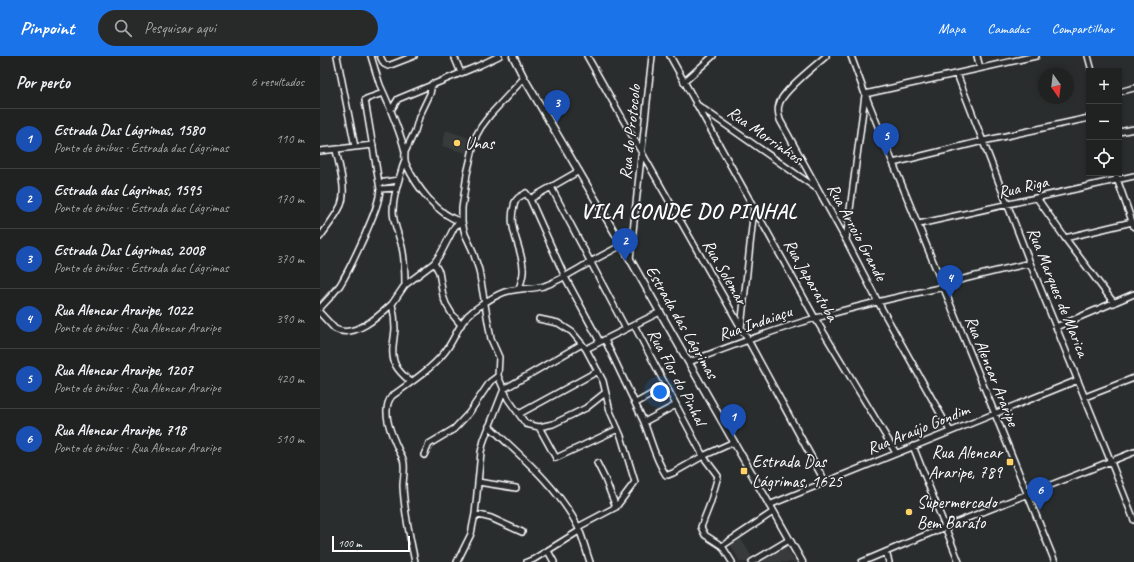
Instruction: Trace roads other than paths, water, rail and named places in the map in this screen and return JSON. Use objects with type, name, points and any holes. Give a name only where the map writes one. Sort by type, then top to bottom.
[{"type":"main road","name":"Estrada das Lágrimas","points":[[513,56],[524,78],[622,245],[802,562]]},
{"type":"street","points":[[337,56],[355,147]]},
{"type":"street","points":[[371,56],[405,152]]},
{"type":"street","points":[[380,56],[384,64],[388,66],[414,56]]},
{"type":"street","points":[[454,56],[461,73]]},
{"type":"street","points":[[391,110],[398,99],[499,56]]},
{"type":"street","name":"Rua Solemar","points":[[587,56],[748,340],[825,482]]},
{"type":"street","name":"Rua do Protocolo","points":[[630,259],[652,56]]},
{"type":"street","name":"Rua Japaratuba","points":[[670,56],[815,318],[896,453]]},
{"type":"street","points":[[684,82],[713,56]]},
{"type":"street","name":"Rua Arroio Grande","points":[[826,56],[781,98],[778,108],[780,120],[818,188],[878,302],[950,431]]},
{"type":"street","name":"Rua Alencar Araripe","points":[[852,56],[893,163],[1055,562]]},
{"type":"street","points":[[977,56],[980,68]]},
{"type":"street","points":[[846,240],[866,94],[1032,56]]},
{"type":"street","points":[[1088,56],[1091,68]]},
{"type":"street","name":"Rua Marques de Marica","points":[[957,74],[1030,263],[1134,520]]},
{"type":"street","points":[[524,78],[490,115],[476,136],[467,174],[462,208],[462,222],[478,270],[491,338],[499,357],[498,376],[508,398],[526,424],[539,426],[553,424],[586,408],[605,393]]},
{"type":"street","points":[[405,285],[404,259],[393,215],[396,188],[404,162],[405,152],[430,94],[432,84]]},
{"type":"street","points":[[1122,91],[1134,88]]},
{"type":"street","points":[[320,308],[339,286],[353,261],[380,197],[380,186],[365,100],[384,93]]},
{"type":"street","name":"Rua Morrinhos","points":[[696,104],[818,188]]},
{"type":"street","points":[[893,163],[983,141],[1086,119]]},
{"type":"street","points":[[1122,131],[1134,129]]},
{"type":"street","points":[[320,151],[373,145]]},
{"type":"street","points":[[320,237],[340,206],[342,199],[343,185],[336,150]]},
{"type":"street","points":[[404,162],[433,204],[442,212],[462,222]]},
{"type":"street","points":[[530,199],[579,171]]},
{"type":"street","points":[[1065,238],[1133,225],[1116,176]]},
{"type":"street","name":"Rua Riga","points":[[919,224],[1134,176]]},
{"type":"street","points":[[380,186],[398,180]]},
{"type":"street","points":[[380,186],[396,188]]},
{"type":"street","points":[[552,187],[626,329]]},
{"type":"street","points":[[519,289],[523,268],[521,255],[512,226],[512,211],[518,198],[526,193],[565,277],[636,403],[650,436],[654,451],[666,475],[673,473],[703,456],[734,442]]},
{"type":"street","points":[[1036,198],[1114,303]]},
{"type":"street","points":[[741,328],[754,208]]},
{"type":"street","points":[[320,313],[338,331],[349,331],[365,326],[392,304],[405,285],[434,263],[455,226],[462,222]]},
{"type":"street","points":[[415,562],[403,486],[404,460],[389,426],[387,406],[389,400],[444,354],[468,316],[485,303],[499,294],[508,291],[540,287],[565,277],[622,245]]},
{"type":"street","points":[[434,263],[439,272],[443,296],[446,304],[461,325]]},
{"type":"street","name":"Rua Indaiaçu","points":[[689,362],[748,340],[815,318],[1030,263]]},
{"type":"street","points":[[1056,326],[1134,294]]},
{"type":"street","points":[[392,304],[395,322],[393,354],[395,365],[398,370],[411,382]]},
{"type":"street","points":[[586,349],[660,312]]},
{"type":"street","points":[[527,562],[548,551],[578,529],[616,507],[635,482],[621,436],[610,411],[603,381],[586,349],[572,332],[558,324],[539,319]]},
{"type":"street","name":"Rua Flor do Pinhal","points":[[634,325],[703,456],[718,476],[710,504],[701,527],[705,535],[722,546],[732,562]]},
{"type":"street","points":[[457,562],[471,534],[475,514],[481,452],[489,426],[504,388],[582,344]]},
{"type":"street","points":[[519,414],[598,371]]},
{"type":"street","points":[[424,455],[429,444],[454,429],[470,413],[490,382],[498,376]]},
{"type":"street","points":[[1085,397],[1134,378]]},
{"type":"street","name":"Rua Araújo Gondim","points":[[769,505],[1078,380]]},
{"type":"street","points":[[636,403],[666,386]]},
{"type":"street","points":[[644,422],[676,405]]},
{"type":"street","points":[[489,426],[551,487],[564,503],[578,529],[590,562]]},
{"type":"street","points":[[539,426],[556,458],[618,429]]},
{"type":"street","points":[[913,446],[959,562]]},
{"type":"street","points":[[862,562],[945,527],[1134,452]]},
{"type":"street","points":[[597,463],[616,507]]},
{"type":"street","points":[[478,482],[516,488]]},
{"type":"street","points":[[722,546],[773,512]]},
{"type":"street","points":[[475,514],[491,518],[522,532]]},
{"type":"street","points":[[752,562],[789,540]]},
{"type":"street","points":[[548,551],[554,562]]},
{"type":"street","points":[[886,552],[889,562]]},
{"type":"waterway","points":[[362,236],[364,231]]},
{"type":"waterway","points":[[350,261],[352,256]]},
{"type":"waterway","points":[[340,278],[348,264]]},
{"type":"waterway","points":[[320,302],[335,285]]},
{"type":"place","name":"Estrada Das Lágrimas, 2008","points":[[557,123]]},
{"type":"place","name":"Unas","points":[[457,143]]},
{"type":"place","name":"Rua Alencar Araripe, 1207","points":[[886,156]]},
{"type":"place","name":"Estrada das Lágrimas, 1595","points":[[625,261]]},
{"type":"place","name":"Rua Alencar Araripe, 1022","points":[[950,298]]},
{"type":"place","name":"Estrada Das Lágrimas, 1580","points":[[733,437]]},
{"type":"place","name":"Rua Alencar Araripe, 789","points":[[1010,462]]},
{"type":"place","name":"Estrada Das Lágrimas, 1625","points":[[744,471]]},
{"type":"place","name":"Rua Alencar Araripe, 718","points":[[1040,510]]},
{"type":"place","name":"Supermercado Bem Barato","points":[[909,512]]},
{"type":"district","name":"VILA CONDE DO PINHAL","points":[[689,211]]}]
